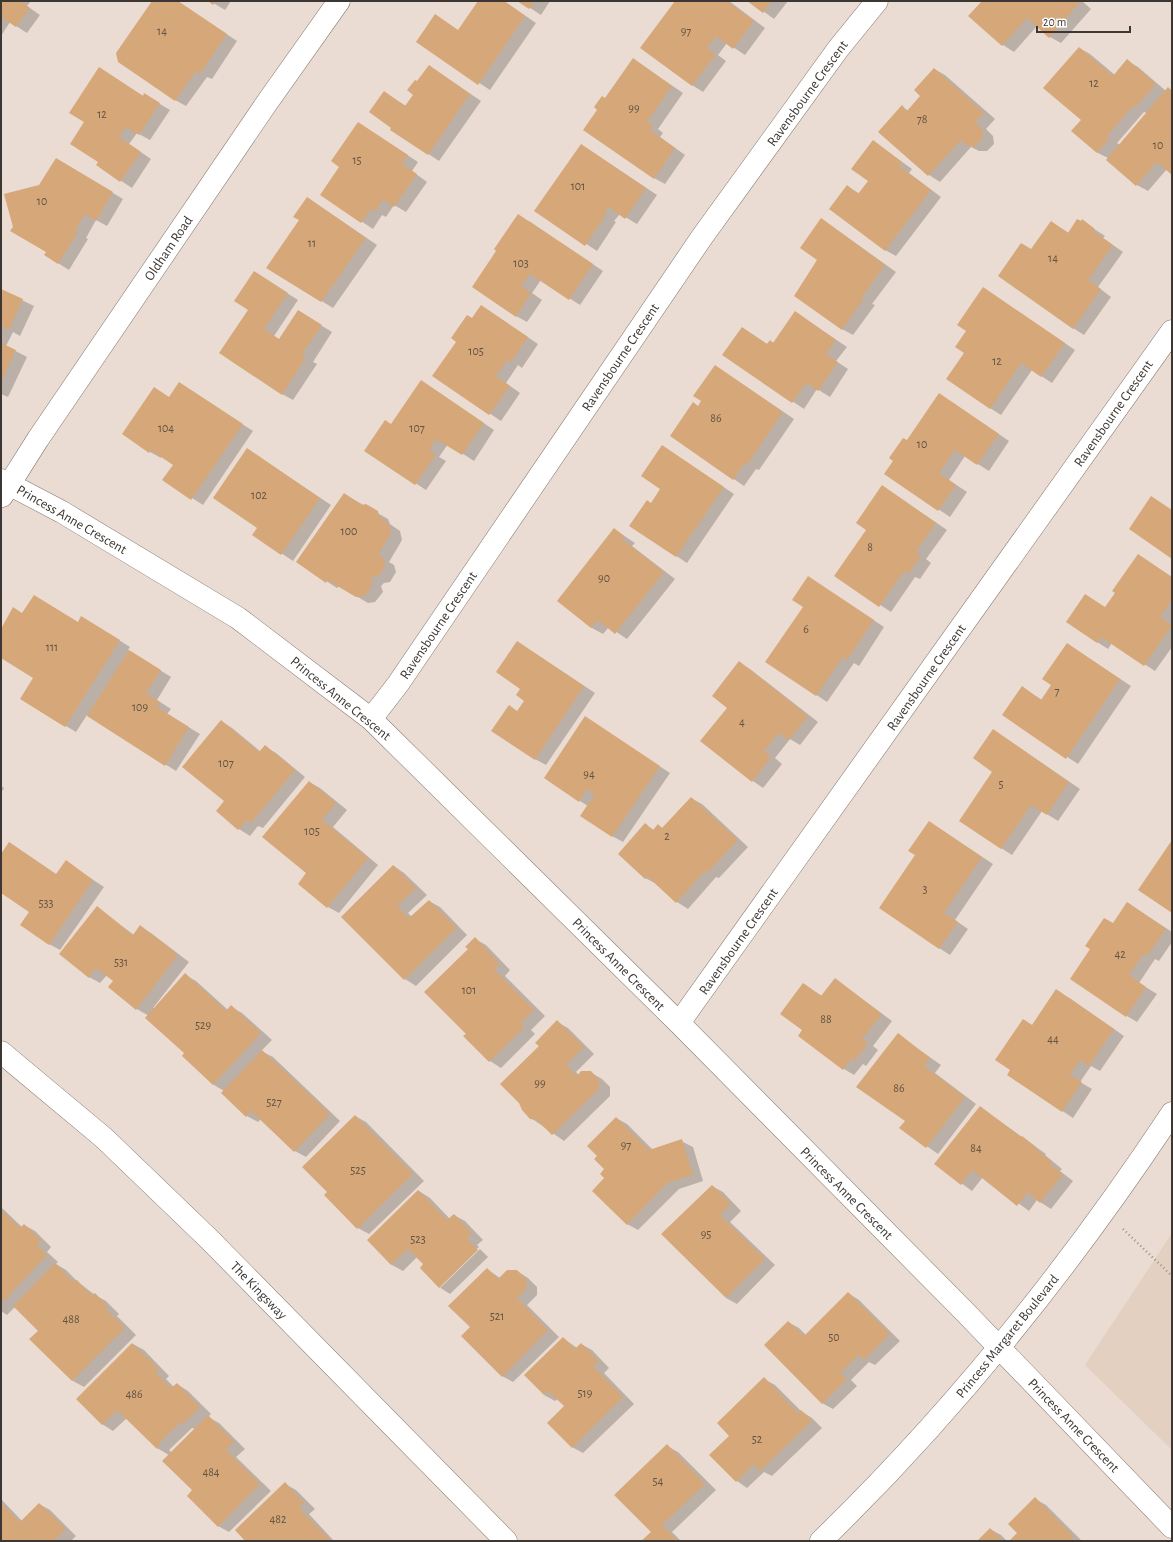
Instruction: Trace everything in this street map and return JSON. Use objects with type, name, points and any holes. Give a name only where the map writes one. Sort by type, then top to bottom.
[{"type":"street","name":"Oldham Road","points":[[4,487],[266,104],[339,1]]},
{"type":"street","name":"Ravensbourne Crescent","points":[[371,719],[398,684],[702,237],[838,49],[877,1]]},
{"type":"street","name":"Ravensbourne Crescent","points":[[679,1023],[1172,330]]},
{"type":"street","name":"Princess Anne Crescent","points":[[4,487],[62,512],[238,618],[371,719],[679,1023],[999,1348],[1172,1527]]},
{"type":"street","name":"The Kingsway","points":[[1,1052],[104,1138],[210,1240],[506,1541]]},
{"type":"street","name":"Princess Margaret Boulevard","points":[[821,1541],[915,1446],[1024,1319],[1105,1212],[1172,1113]]},
{"type":"path","points":[[1105,1212],[1172,1276]]},
{"type":"shaded area","points":[[1172,1233],[1172,1450],[1085,1365]]},
{"type":"building","points":[[1,1],[20,1],[30,8],[16,27],[1,17]]},
{"type":"building","points":[[152,1],[178,1],[227,34],[200,74],[196,71],[175,101],[118,62],[116,53]]},
{"type":"building","points":[[208,1],[216,1],[213,5]]},
{"type":"building","points":[[478,1],[504,1],[525,16],[478,85],[416,42],[435,14],[458,30]]},
{"type":"building","points":[[517,1],[535,1],[529,9]]},
{"type":"building","points":[[675,1],[727,1],[754,21],[733,49],[716,36],[707,48],[716,54],[692,86],[640,48]]},
{"type":"building","points":[[747,1],[772,1],[763,13]]},
{"type":"building","points":[[982,1],[1080,2],[1049,38],[1027,18],[1002,46],[968,16]]},
{"type":"building","points":[[1079,47],[1113,76],[1127,59],[1156,84],[1135,108],[1133,106],[1107,136],[1110,138],[1097,153],[1071,131],[1081,120],[1043,88]]},
{"type":"building","points":[[633,58],[672,86],[647,122],[653,126],[650,130],[675,148],[654,179],[583,130],[597,110],[594,107],[602,96],[605,98]]},
{"type":"building","points":[[429,65],[470,94],[428,155],[390,130],[391,128],[369,112],[384,91],[405,106],[413,95],[407,90],[415,80],[417,81]]},
{"type":"building","points":[[99,67],[143,96],[144,93],[160,103],[139,135],[126,127],[119,137],[141,152],[120,182],[96,165],[98,162],[70,144],[84,122],[69,113]]},
{"type":"building","points":[[934,68],[984,113],[975,122],[982,129],[983,137],[976,146],[967,146],[961,140],[928,176],[878,132],[902,105],[907,111],[920,96],[914,90]]},
{"type":"building","points":[[1168,87],[1172,91],[1172,175],[1157,162],[1136,186],[1106,160]]},
{"type":"building","points":[[358,122],[408,155],[402,164],[417,174],[394,207],[383,199],[375,212],[371,209],[361,223],[320,195],[339,167],[331,161]]},
{"type":"building","points":[[873,140],[902,162],[899,166],[931,190],[885,251],[829,209],[847,185],[858,194],[868,181],[851,169]]},
{"type":"building","points":[[581,144],[646,188],[625,219],[609,207],[604,214],[606,215],[585,246],[534,211]]},
{"type":"building","points":[[56,158],[113,192],[96,221],[85,214],[75,231],[78,232],[58,264],[44,255],[46,252],[10,231],[13,227],[4,194],[39,185]]},
{"type":"building","points":[[307,197],[366,238],[321,302],[266,268],[299,220],[293,217]]},
{"type":"building","points":[[518,214],[593,264],[569,300],[530,274],[521,286],[531,293],[516,317],[472,287],[496,251],[494,249]]},
{"type":"building","points":[[821,218],[885,265],[862,297],[864,298],[842,330],[794,296],[817,260],[800,248]]},
{"type":"building","points":[[1077,219],[1081,221],[1082,219],[1095,229],[1093,231],[1113,245],[1088,280],[1101,289],[1073,329],[998,276],[1021,243],[1031,249],[1051,221],[1068,233]]},
{"type":"building","points":[[254,271],[288,293],[264,329],[279,339],[298,310],[322,325],[302,354],[306,357],[282,395],[219,353],[248,310],[234,301]]},
{"type":"building","points":[[983,287],[1065,343],[1041,377],[1021,363],[990,409],[946,379],[964,353],[955,347],[966,331],[957,325]]},
{"type":"building","points":[[1,289],[23,299],[9,330],[1,326]]},
{"type":"building","points":[[481,305],[528,337],[511,362],[507,360],[496,376],[510,386],[489,415],[432,376],[456,342],[451,338],[467,315],[472,318]]},
{"type":"building","points":[[795,311],[836,340],[826,354],[838,362],[818,391],[806,383],[792,403],[722,355],[742,327],[767,344],[770,340],[773,343]]},
{"type":"building","points":[[1,343],[16,350],[1,382]]},
{"type":"building","points":[[715,365],[783,412],[747,465],[745,463],[733,480],[670,436],[693,402],[698,406],[701,401],[693,396]]},
{"type":"building","points":[[421,380],[484,423],[462,455],[436,439],[429,450],[436,454],[415,485],[364,451],[385,420],[391,424]]},
{"type":"building","points":[[179,382],[243,424],[191,500],[162,480],[173,465],[151,450],[149,453],[122,434],[154,387],[169,397]]},
{"type":"building","points":[[939,393],[999,434],[977,465],[955,450],[939,473],[956,485],[938,511],[884,474],[893,461],[889,458],[903,438],[907,440]]},
{"type":"building","points":[[662,445],[724,487],[676,557],[629,526],[647,500],[651,503],[660,489],[641,476]]},
{"type":"building","points":[[247,448],[320,498],[281,555],[252,535],[257,528],[213,498]]},
{"type":"building","points":[[882,485],[936,523],[916,552],[921,556],[908,574],[904,571],[879,607],[834,576],[866,530],[856,523]]},
{"type":"building","points":[[344,493],[362,505],[366,504],[378,511],[379,516],[389,524],[391,533],[378,555],[384,558],[385,565],[379,576],[372,577],[372,586],[364,596],[356,597],[327,580],[326,583],[296,562]]},
{"type":"building","points":[[1151,496],[1172,510],[1172,559],[1129,529]]},
{"type":"building","points":[[614,528],[624,536],[622,539],[664,572],[615,634],[598,620],[591,628],[557,601]]},
{"type":"building","points":[[1138,554],[1172,577],[1172,600],[1160,617],[1172,625],[1144,666],[1101,637],[1097,643],[1066,622],[1085,594],[1105,607],[1115,593],[1112,591]]},
{"type":"building","points":[[808,576],[874,620],[847,660],[843,657],[816,696],[765,662],[803,607],[792,600]]},
{"type":"building","points":[[34,595],[78,622],[81,616],[120,640],[65,727],[20,699],[33,678],[1,658],[1,629],[13,607],[22,613]]},
{"type":"building","points":[[517,641],[584,686],[535,760],[491,731],[509,705],[517,711],[524,701],[516,695],[520,689],[496,672]]},
{"type":"building","points":[[1067,643],[1120,679],[1066,759],[1002,715],[1022,686],[1041,700],[1051,685],[1042,679]]},
{"type":"building","points":[[129,650],[161,670],[146,693],[160,702],[157,707],[189,727],[165,766],[87,716]]},
{"type":"building","points":[[739,661],[808,716],[789,740],[779,733],[764,751],[771,757],[752,782],[700,741],[727,708],[712,696]]},
{"type":"building","points":[[585,716],[660,766],[612,837],[580,816],[595,794],[587,789],[579,802],[544,778]]},
{"type":"building","points":[[221,720],[259,752],[265,745],[295,770],[251,823],[247,820],[238,830],[216,811],[224,801],[182,767]]},
{"type":"building","points":[[993,729],[1069,782],[1047,815],[1031,805],[1001,849],[959,821],[992,772],[973,758]]},
{"type":"building","points":[[309,781],[336,803],[322,820],[368,858],[327,908],[298,884],[306,873],[262,837]]},
{"type":"building","points":[[691,797],[738,840],[707,873],[705,871],[676,903],[647,876],[645,879],[618,854],[645,823],[653,830],[658,824],[662,828]]},
{"type":"building","points":[[929,821],[982,857],[944,913],[958,922],[939,949],[879,908],[915,855],[908,851]]},
{"type":"building","points":[[1172,840],[1172,913],[1138,890]]},
{"type":"building","points":[[9,842],[56,874],[66,860],[93,880],[49,945],[20,925],[29,912],[1,893],[1,854]]},
{"type":"building","points":[[393,865],[416,888],[397,906],[409,918],[429,900],[457,928],[404,980],[341,917]]},
{"type":"building","points":[[1127,902],[1166,929],[1147,956],[1144,953],[1129,975],[1146,987],[1126,1017],[1070,979],[1090,949],[1085,946],[1104,918],[1113,923]]},
{"type":"building","points":[[97,906],[133,935],[140,925],[178,955],[136,1010],[108,987],[113,981],[96,968],[89,978],[59,954]]},
{"type":"building","points":[[475,937],[500,964],[494,969],[534,1010],[521,1023],[524,1028],[489,1062],[463,1036],[466,1034],[424,992],[468,949],[465,947]]},
{"type":"building","points":[[185,973],[226,1011],[231,1005],[261,1033],[213,1085],[182,1056],[184,1053],[145,1018]]},
{"type":"building","points":[[835,978],[882,1014],[862,1039],[868,1043],[855,1061],[852,1058],[843,1070],[798,1036],[802,1030],[780,1014],[803,983],[821,996]]},
{"type":"building","points":[[1056,989],[1114,1029],[1089,1066],[1080,1060],[1070,1075],[1082,1082],[1062,1112],[1007,1075],[1010,1070],[995,1060],[1023,1019],[1032,1025]]},
{"type":"building","points":[[557,1020],[584,1047],[566,1065],[577,1076],[581,1071],[591,1071],[599,1080],[599,1089],[552,1135],[537,1120],[530,1119],[522,1110],[519,1103],[500,1084],[539,1046],[535,1043]]},
{"type":"building","points":[[898,1033],[930,1058],[924,1066],[965,1097],[926,1148],[899,1128],[905,1121],[856,1087]]},
{"type":"building","points":[[262,1050],[330,1114],[294,1152],[251,1111],[246,1117],[221,1093]]},
{"type":"building","points":[[980,1106],[1036,1147],[1035,1148],[1052,1162],[1050,1164],[1063,1174],[1040,1203],[1028,1192],[1017,1206],[972,1170],[961,1185],[934,1164]]},
{"type":"building","points":[[355,1115],[413,1174],[357,1229],[324,1195],[327,1192],[302,1167]]},
{"type":"building","points":[[616,1117],[649,1150],[682,1139],[693,1175],[667,1183],[627,1225],[592,1191],[604,1178],[600,1174],[604,1169],[594,1159],[597,1156],[587,1146]]},
{"type":"building","points":[[712,1185],[731,1204],[720,1215],[765,1259],[726,1298],[661,1234]]},
{"type":"building","points":[[418,1190],[447,1220],[454,1214],[472,1233],[467,1239],[478,1250],[439,1288],[420,1268],[423,1264],[408,1249],[391,1265],[367,1240]]},
{"type":"building","points":[[1,1210],[20,1228],[24,1224],[41,1240],[37,1245],[47,1255],[1,1304]]},
{"type":"building","points":[[55,1263],[74,1282],[77,1280],[92,1296],[95,1293],[108,1307],[106,1309],[125,1328],[72,1381],[29,1339],[38,1331],[13,1306]]},
{"type":"building","points":[[487,1268],[498,1279],[507,1270],[517,1270],[527,1280],[526,1289],[517,1298],[548,1330],[502,1377],[461,1336],[470,1327],[448,1306]]},
{"type":"building","points":[[848,1292],[890,1334],[864,1360],[859,1355],[840,1373],[847,1379],[822,1404],[764,1345],[788,1321],[804,1336]]},
{"type":"building","points":[[563,1337],[575,1349],[581,1343],[599,1361],[593,1366],[623,1397],[572,1448],[547,1423],[564,1406],[548,1391],[544,1395],[524,1375]]},
{"type":"building","points":[[132,1343],[159,1369],[155,1372],[171,1388],[177,1383],[200,1407],[183,1424],[181,1422],[159,1443],[160,1445],[157,1449],[117,1410],[102,1425],[76,1399]]},
{"type":"building","points":[[764,1377],[798,1413],[801,1410],[812,1421],[760,1471],[754,1464],[736,1482],[709,1455],[729,1436],[717,1423]]},
{"type":"building","points":[[208,1415],[234,1442],[226,1450],[260,1484],[218,1527],[187,1496],[192,1490],[162,1461]]},
{"type":"building","points":[[667,1444],[705,1484],[662,1525],[678,1541],[641,1541],[651,1532],[614,1495]]},
{"type":"building","points":[[285,1482],[304,1503],[299,1508],[331,1541],[245,1541],[235,1530]]},
{"type":"building","points":[[1035,1497],[1074,1537],[1070,1541],[1009,1541],[1017,1533],[1008,1524]]},
{"type":"building","points":[[1,1503],[20,1522],[39,1503],[66,1529],[54,1541],[1,1541]]},
{"type":"building","points":[[990,1528],[1003,1541],[977,1541]]}]
